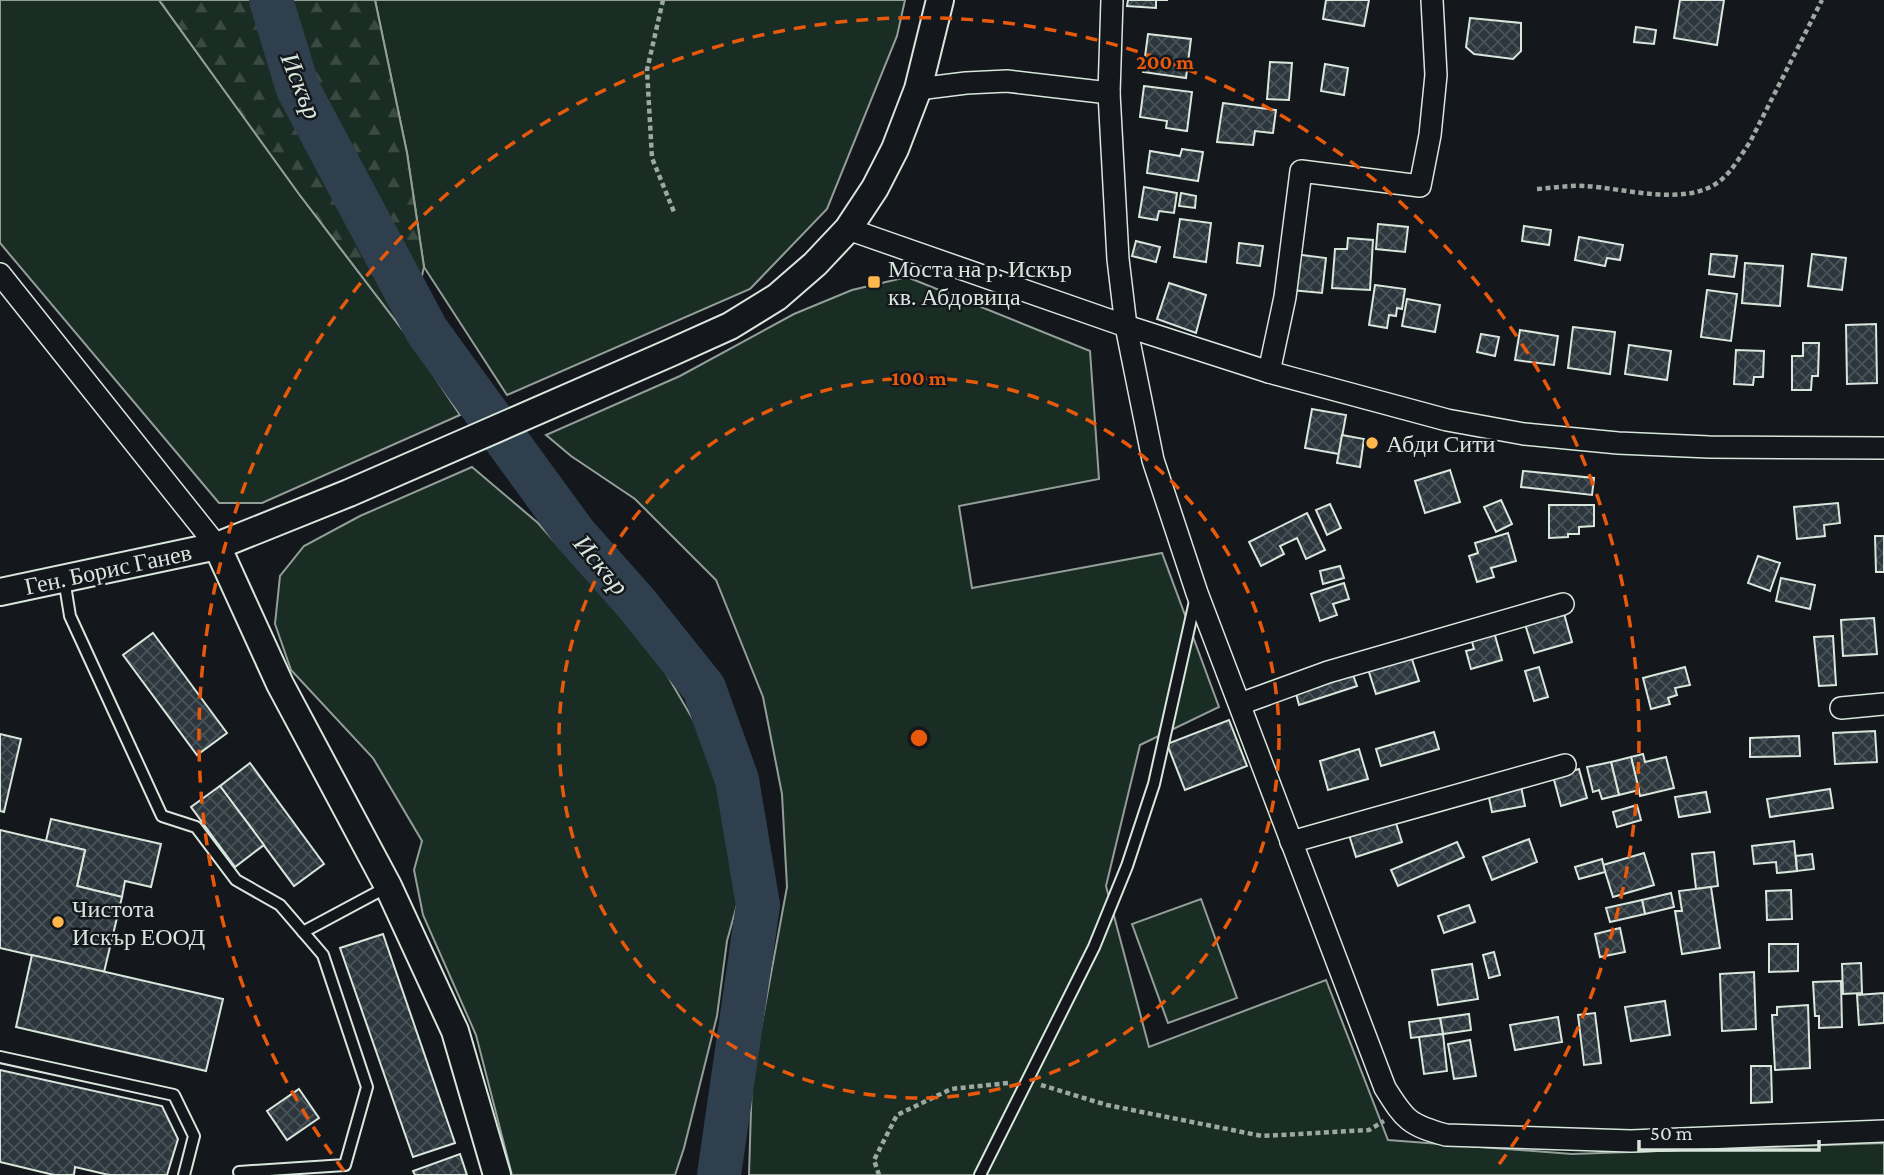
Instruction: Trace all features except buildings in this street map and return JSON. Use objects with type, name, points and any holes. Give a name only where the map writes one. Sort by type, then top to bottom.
[{"type":"street","name":"Ген. Борис Ганев","points":[[0,592],[217,546],[670,353],[730,326],[777,297],[815,264],[848,229],[875,188],[895,149],[918,89],[940,0]]},
{"type":"street","points":[[1112,0],[1109,93],[1118,259],[1126,326],[1153,460],[1197,593],[1291,842],[1385,1088],[1400,1111],[1419,1128],[1446,1135],[1642,1141],[1884,1131]]},
{"type":"street","points":[[1269,372],[1285,297],[1301,171],[1420,186],[1430,135],[1436,75],[1433,0]]},
{"type":"street","points":[[918,89],[967,83],[1007,82],[1109,93]]},
{"type":"street","points":[[848,229],[1126,326],[1269,372],[1447,420],[1524,434],[1618,443],[1709,447],[1884,448]]},
{"type":"street","points":[[0,274],[217,546],[280,684],[388,886],[455,1031],[497,1175]]},
{"type":"street","points":[[1240,704],[1328,673],[1563,604]]},
{"type":"street","points":[[1841,708],[1884,704]]},
{"type":"street","points":[[1291,842],[1564,765]]},
{"type":"lane","points":[[64,579],[70,616],[162,817],[196,827],[236,880],[281,905],[323,955],[368,1087],[345,1165],[239,1172]]},
{"type":"lane","points":[[980,1175],[1094,947],[1127,866],[1154,784],[1197,593]]},
{"type":"lane","points":[[303,932],[388,886]]},
{"type":"lane","points":[[0,1057],[174,1095],[194,1136],[184,1175]]},
{"type":"path","points":[[663,0],[647,70],[652,158],[674,212]]},
{"type":"path","points":[[1537,188],[1581,186],[1670,196],[1695,192],[1719,182],[1736,164],[1750,142],[1822,0]]},
{"type":"path","points":[[879,1175],[874,1160],[897,1115],[951,1089],[1026,1081],[1107,1105],[1262,1136],[1369,1130],[1400,1111]]},
{"type":"green space","points":[[0,0],[159,0],[299,194],[408,337],[460,415],[262,503],[219,503],[0,243]]},
{"type":"green space","points":[[159,0],[375,0],[407,153],[424,267],[408,337],[299,194]]},
{"type":"green space","points":[[375,0],[905,0],[897,36],[827,209],[750,289],[507,395],[424,267],[407,153]]},
{"type":"green space","points":[[907,277],[1090,351],[1099,479],[959,506],[972,588],[1162,553],[1219,707],[1140,745],[1106,886],[1149,1047],[1326,980],[1388,1140],[1572,1154],[1884,1143],[1884,1175],[749,1175],[752,1077],[787,887],[782,794],[763,697],[716,580],[635,499],[571,456],[546,435],[680,376],[794,314],[852,290]]},
{"type":"green space","points":[[472,467],[538,523],[656,656],[716,759],[738,901],[727,941],[717,1016],[675,1175],[512,1175],[476,1035],[423,915],[414,870],[422,841],[373,758],[291,670],[275,624],[280,576],[304,546],[360,516]]},
{"type":"green space","points":[[1201,899],[1237,998],[1168,1023],[1132,924]]},
{"type":"waterway","name":"Искър","points":[[271,0],[298,89],[427,331],[574,533],[636,603],[704,688],[737,780],[758,905],[719,1175]]},
{"type":"place","name":"Моста на р. Искър кв. Абдовица","points":[[874,282]]},
{"type":"place","name":"Абди Сити","points":[[1372,443]]},
{"type":"place","name":"Чистота Искър ЕООД","points":[[58,922]]}]
